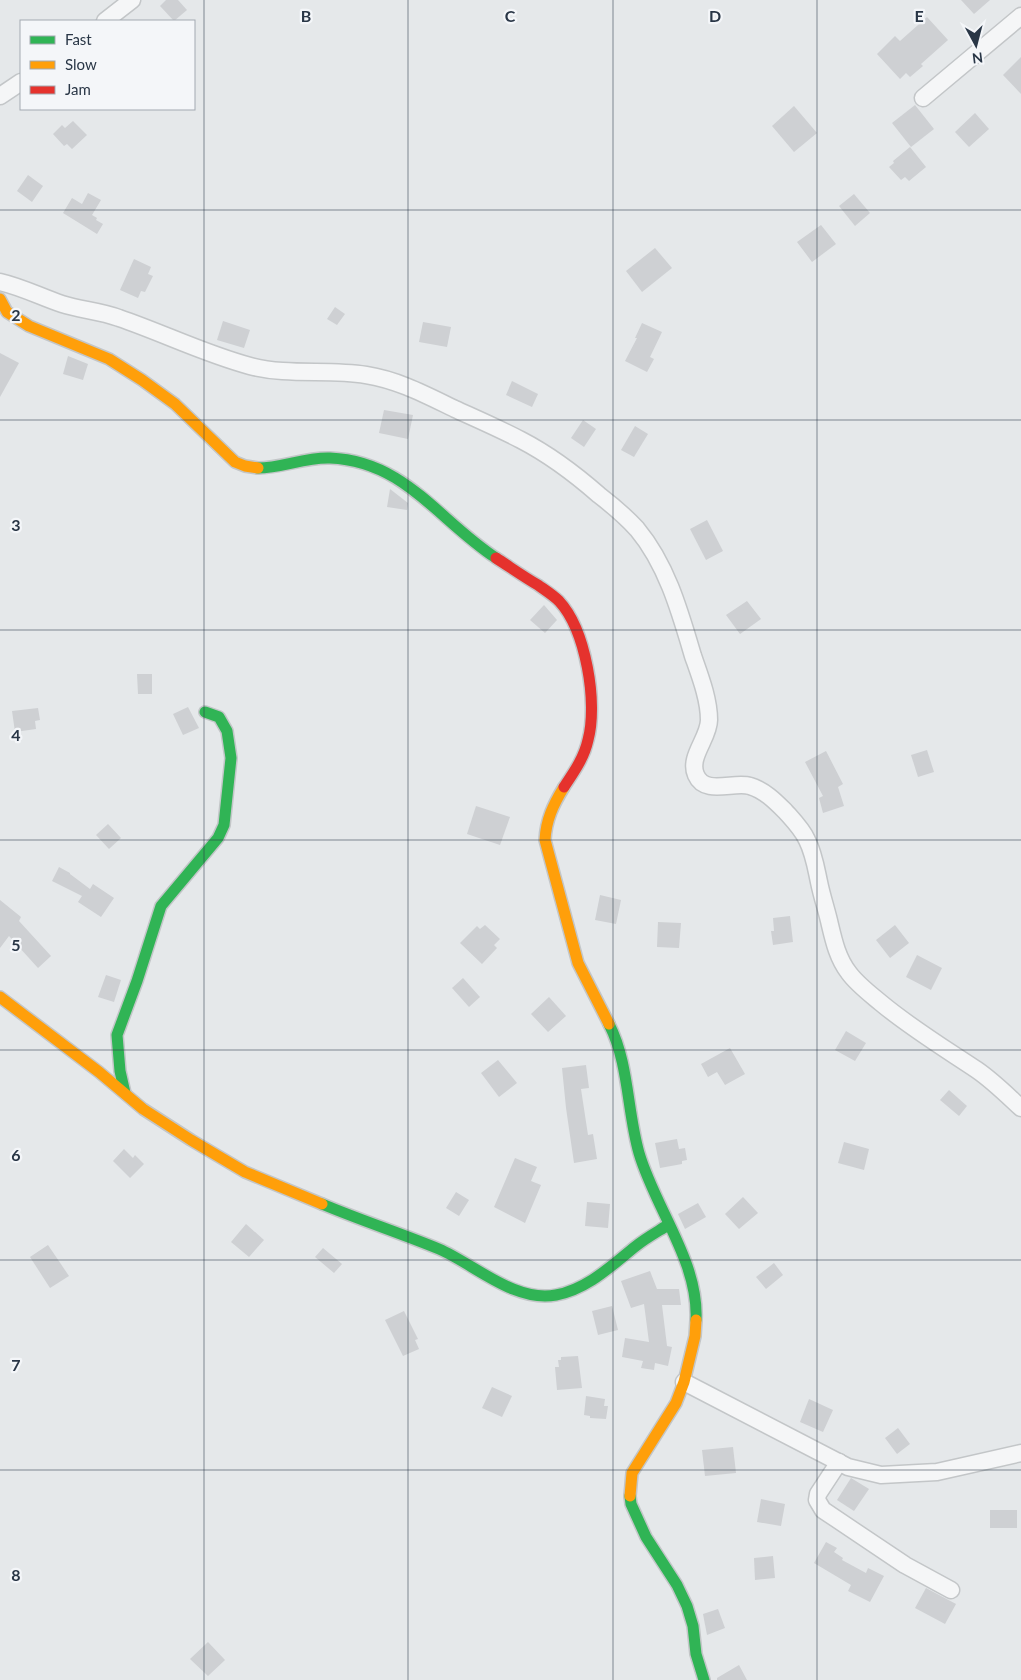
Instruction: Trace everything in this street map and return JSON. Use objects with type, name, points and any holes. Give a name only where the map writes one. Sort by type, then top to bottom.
[{"type":"street","points":[[106,20],[132,0]]},
{"type":"street","points":[[923,98],[1021,16]]},
{"type":"street","points":[[0,96],[20,83]]},
{"type":"street","points":[[0,282],[24,288],[66,305],[120,318],[222,358],[255,368],[292,373],[332,372],[369,376],[395,382],[424,393],[522,441],[576,475],[636,528],[651,548],[666,576],[695,660],[708,710],[709,724],[707,732],[696,755],[694,764],[694,772],[697,778],[706,785],[748,785],[771,797],[806,837],[814,858],[836,947],[849,974],[895,1014],[996,1084],[1021,1108]]},
{"type":"street","points":[[0,299],[8,312],[29,326],[109,360],[142,380],[175,404],[235,462],[243,467],[262,468],[317,458],[346,459],[376,467],[408,484],[452,525],[485,552],[556,598],[569,615],[581,639],[586,663],[589,688],[589,737],[580,763],[549,813],[544,830],[578,962],[615,1036],[639,1154],[668,1225],[686,1261],[692,1284],[695,1304],[695,1336],[684,1382],[676,1403],[632,1473],[630,1496],[634,1512],[646,1536],[677,1585],[687,1606],[693,1626],[696,1654],[704,1680]]},
{"type":"street","points":[[125,1093],[120,1071],[117,1035],[161,906],[218,838],[224,825],[231,758],[227,731],[219,717],[205,712]]},
{"type":"street","points":[[0,997],[143,1109],[245,1172],[439,1249],[458,1258],[486,1276],[520,1292],[532,1295],[557,1295],[578,1288],[598,1276],[639,1244],[668,1225]]},
{"type":"street","points":[[684,1382],[848,1467],[881,1475],[937,1472],[1021,1453]]},
{"type":"street","points":[[839,1462],[818,1494],[818,1504],[823,1510],[906,1565],[952,1590]]},
{"type":"building","points":[[166,0],[178,0],[187,10],[173,20],[160,6]]},
{"type":"building","points":[[961,0],[990,0],[974,14]]},
{"type":"building","points":[[927,17],[948,40],[921,64],[923,66],[910,77],[906,73],[900,79],[877,54],[895,36],[900,41]]},
{"type":"building","points":[[1021,57],[1021,94],[1003,75]]},
{"type":"building","points":[[915,105],[934,129],[911,147],[892,123]]},
{"type":"building","points":[[794,106],[817,133],[794,152],[772,126]]},
{"type":"building","points":[[975,113],[989,129],[969,147],[955,132]]},
{"type":"building","points":[[73,121],[87,135],[72,149],[67,144],[64,146],[53,134],[62,125],[65,128]]},
{"type":"building","points":[[910,147],[926,167],[909,181],[905,177],[901,180],[889,167],[894,163],[893,161]]},
{"type":"building","points":[[28,175],[43,186],[32,202],[17,191]]},
{"type":"building","points":[[88,193],[101,200],[92,215],[103,224],[97,234],[63,213],[72,198],[82,204]]},
{"type":"building","points":[[854,194],[870,213],[855,226],[839,206]]},
{"type":"building","points":[[821,225],[836,244],[812,262],[797,242]]},
{"type":"building","points":[[655,248],[672,268],[642,292],[626,271]]},
{"type":"building","points":[[134,259],[151,267],[148,274],[153,276],[145,292],[141,291],[138,298],[120,290]]},
{"type":"building","points":[[335,307],[345,314],[337,325],[327,319]]},
{"type":"building","points":[[223,321],[250,330],[244,348],[217,340]]},
{"type":"building","points":[[423,322],[451,327],[447,347],[419,342]]},
{"type":"building","points":[[642,323],[662,332],[650,357],[654,359],[647,372],[625,361],[637,338],[635,338]]},
{"type":"building","points":[[0,353],[19,363],[0,397]]},
{"type":"building","points":[[68,356],[88,364],[83,380],[63,374]]},
{"type":"building","points":[[512,381],[538,394],[532,407],[506,395]]},
{"type":"building","points":[[384,410],[413,415],[408,439],[379,433]]},
{"type":"building","points":[[583,420],[596,429],[584,447],[571,438]]},
{"type":"building","points":[[635,426],[648,434],[634,457],[621,450]]},
{"type":"building","points":[[390,489],[408,503],[407,510],[387,507]]},
{"type":"building","points":[[707,520],[723,551],[706,560],[690,529]]},
{"type":"building","points":[[747,601],[761,619],[740,634],[726,615]]},
{"type":"building","points":[[544,605],[557,620],[545,633],[530,620]]},
{"type":"building","points":[[137,674],[152,674],[152,694],[138,694]]},
{"type":"building","points":[[188,707],[199,728],[183,735],[173,714]]},
{"type":"building","points":[[38,708],[40,720],[35,721],[36,729],[15,732],[12,711]]},
{"type":"building","points":[[927,750],[934,772],[918,777],[911,755]]},
{"type":"building","points":[[826,751],[843,784],[838,787],[844,806],[823,813],[819,798],[823,796],[805,762]]},
{"type":"building","points":[[476,806],[510,817],[500,845],[467,834]]},
{"type":"building","points":[[108,824],[121,838],[109,849],[96,835]]},
{"type":"building","points":[[59,867],[90,889],[93,884],[114,898],[101,917],[78,902],[82,896],[52,881]]},
{"type":"building","points":[[600,895],[621,900],[616,924],[595,920]]},
{"type":"building","points":[[0,900],[21,917],[19,921],[51,956],[38,968],[9,936],[0,948]]},
{"type":"building","points":[[790,916],[793,942],[773,945],[771,931],[774,931],[773,918]]},
{"type":"building","points":[[658,922],[681,923],[679,948],[657,947]]},
{"type":"building","points":[[485,925],[500,939],[494,945],[497,948],[482,964],[460,943],[477,926],[480,929]]},
{"type":"building","points":[[895,925],[909,943],[890,958],[876,940]]},
{"type":"building","points":[[917,955],[942,968],[931,990],[906,977]]},
{"type":"building","points":[[106,975],[121,980],[114,1002],[98,997]]},
{"type":"building","points":[[463,978],[480,997],[469,1007],[452,988]]},
{"type":"building","points":[[549,997],[566,1016],[548,1032],[531,1014]]},
{"type":"building","points":[[846,1031],[866,1043],[855,1061],[835,1050]]},
{"type":"building","points":[[730,1048],[745,1074],[725,1085],[717,1072],[708,1077],[701,1064]]},
{"type":"building","points":[[498,1060],[517,1083],[499,1097],[481,1073]]},
{"type":"building","points":[[586,1065],[589,1088],[581,1089],[588,1135],[593,1134],[597,1159],[574,1163],[562,1068]]},
{"type":"building","points":[[949,1090],[967,1106],[959,1116],[940,1100]]},
{"type":"building","points":[[677,1139],[679,1149],[685,1148],[687,1160],[682,1161],[682,1164],[660,1168],[655,1143]]},
{"type":"building","points":[[844,1142],[869,1149],[864,1170],[838,1163]]},
{"type":"building","points":[[124,1149],[133,1158],[135,1155],[144,1164],[130,1178],[113,1161]]},
{"type":"building","points":[[515,1158],[537,1167],[531,1181],[541,1185],[525,1223],[494,1207]]},
{"type":"building","points":[[456,1192],[469,1200],[459,1216],[446,1208]]},
{"type":"building","points":[[743,1197],[758,1213],[739,1229],[725,1214]]},
{"type":"building","points":[[587,1202],[610,1204],[608,1228],[585,1226]]},
{"type":"building","points":[[698,1203],[706,1217],[685,1229],[678,1214]]},
{"type":"building","points":[[246,1224],[264,1240],[249,1257],[231,1242]]},
{"type":"building","points":[[48,1245],[69,1276],[50,1288],[30,1257]]},
{"type":"building","points":[[323,1248],[342,1264],[334,1273],[315,1257]]},
{"type":"building","points":[[774,1263],[783,1275],[766,1289],[756,1277]]},
{"type":"building","points":[[650,1271],[657,1289],[679,1289],[681,1305],[662,1305],[667,1346],[672,1347],[668,1366],[655,1363],[654,1370],[641,1368],[643,1361],[622,1357],[625,1338],[649,1342],[644,1304],[631,1308],[621,1281]]},
{"type":"building","points":[[612,1306],[618,1330],[598,1335],[592,1311]]},
{"type":"building","points":[[404,1311],[418,1339],[415,1340],[419,1349],[403,1356],[385,1320]]},
{"type":"building","points":[[578,1356],[582,1388],[557,1390],[555,1367],[559,1367],[558,1360],[561,1360],[561,1357]]},
{"type":"building","points":[[492,1387],[512,1396],[502,1417],[482,1408]]},
{"type":"building","points":[[586,1396],[605,1399],[604,1406],[608,1406],[606,1419],[590,1418],[590,1416],[584,1415]]},
{"type":"building","points":[[809,1399],[833,1410],[823,1432],[800,1422]]},
{"type":"building","points":[[898,1428],[910,1444],[897,1454],[885,1438]]},
{"type":"building","points":[[733,1447],[736,1473],[705,1476],[702,1450]]},
{"type":"building","points":[[851,1478],[869,1489],[854,1511],[837,1500]]},
{"type":"building","points":[[761,1499],[785,1504],[781,1526],[757,1522]]},
{"type":"building","points":[[990,1510],[1017,1510],[1017,1528],[990,1528]]},
{"type":"building","points":[[826,1542],[837,1548],[834,1552],[843,1558],[842,1560],[866,1573],[868,1568],[884,1576],[870,1602],[848,1591],[851,1585],[814,1563]]},
{"type":"building","points":[[773,1556],[775,1578],[755,1580],[754,1558]]},
{"type":"building","points":[[926,1588],[956,1604],[945,1624],[915,1608]]},
{"type":"building","points":[[718,1609],[725,1628],[707,1635],[703,1614]]},
{"type":"building","points":[[208,1642],[225,1660],[208,1676],[190,1659]]},
{"type":"building","points":[[739,1665],[747,1680],[717,1680],[717,1678]]},
{"type":"traffic: fast","points":[[258,468],[330,458],[356,462],[379,470],[400,481],[419,495],[475,543],[496,558]]},
{"type":"traffic: fast","points":[[125,1093],[120,1071],[117,1035],[161,906],[218,838],[224,825],[231,758],[227,731],[219,717],[205,712]]},
{"type":"traffic: fast","points":[[609,1024],[616,1039],[624,1071],[639,1153],[646,1174],[684,1256],[695,1298],[696,1320]]},
{"type":"traffic: fast","points":[[322,1204],[439,1249],[510,1288],[541,1296],[568,1292],[589,1282],[640,1243],[668,1225]]},
{"type":"traffic: fast","points":[[630,1496],[631,1504],[646,1537],[677,1585],[687,1606],[693,1626],[696,1654],[704,1680]]},
{"type":"traffic: slow","points":[[0,299],[7,312],[29,326],[109,359],[142,380],[175,404],[235,462],[258,468]]},
{"type":"traffic: slow","points":[[564,787],[551,813],[545,840],[578,963],[609,1024]]},
{"type":"traffic: slow","points":[[0,997],[99,1072],[143,1109],[191,1140],[245,1172],[322,1204]]},
{"type":"traffic: slow","points":[[630,1496],[632,1473],[676,1403],[684,1382],[695,1336],[696,1320]]},
{"type":"traffic: jam","points":[[496,558],[559,601],[568,614],[583,648],[590,687],[591,725],[584,753],[564,787]]}]
